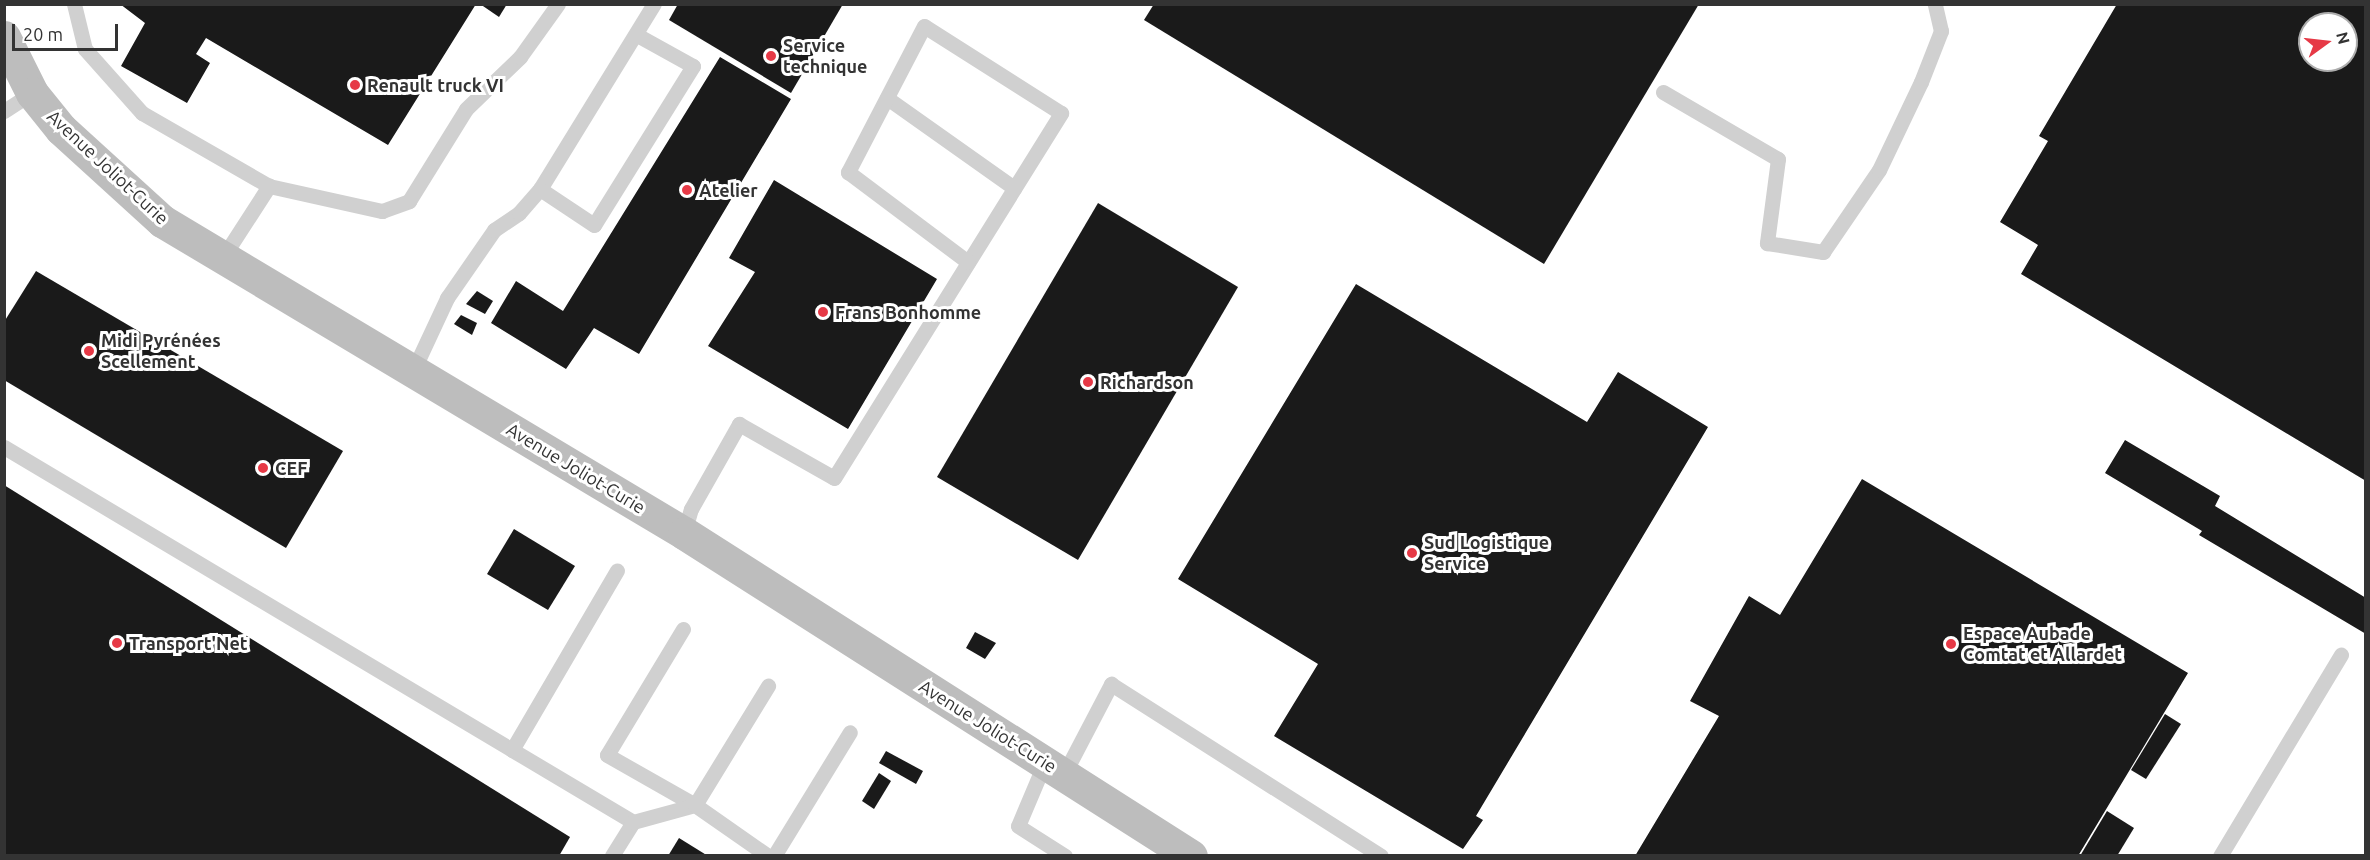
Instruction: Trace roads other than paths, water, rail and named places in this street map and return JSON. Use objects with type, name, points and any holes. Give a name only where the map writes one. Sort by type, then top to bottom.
[{"type":"street","name":"Avenue Joliot-Curie","points":[[4,37],[32,93],[61,129],[162,221],[684,532],[1191,855]]},
{"type":"lane","points":[[74,4],[86,49],[142,113],[269,186],[382,211],[409,201],[466,109],[520,57],[558,4]]},
{"type":"lane","points":[[413,371],[447,298],[494,230],[519,213],[540,189],[654,4]]},
{"type":"lane","points":[[1663,92],[1778,159],[1767,243],[1823,252],[1879,170],[1921,82],[1941,31],[1935,4]]},
{"type":"lane","points":[[684,532],[692,509],[739,424],[834,478],[1061,113],[924,26],[848,172],[968,262]]},
{"type":"lane","points":[[540,189],[594,225],[693,66],[637,35]]},
{"type":"lane","points":[[4,111],[32,93]]},
{"type":"lane","points":[[886,98],[1014,188]]},
{"type":"lane","points":[[223,257],[269,186]]},
{"type":"lane","points":[[4,447],[633,822]]},
{"type":"lane","points":[[512,750],[617,570]]},
{"type":"lane","points":[[683,629],[607,754],[696,805],[768,855]]},
{"type":"lane","points":[[2220,855],[2341,655]]},
{"type":"lane","points":[[1065,855],[1018,826],[1111,684],[1381,855]]},
{"type":"lane","points":[[612,855],[633,822],[696,805],[768,686]]},
{"type":"lane","points":[[774,855],[850,732]]},
{"type":"place","name":"Service technique","points":[[771,56]]},
{"type":"place","name":"Renault truck VI","points":[[355,85]]},
{"type":"place","name":"Atelier","points":[[687,190]]},
{"type":"place","name":"Frans Bonhomme","points":[[823,312]]},
{"type":"place","name":"Midi Pyrénées Scellement","points":[[89,351]]},
{"type":"place","name":"Richardson","points":[[1088,382]]},
{"type":"place","name":"CEF","points":[[263,468]]},
{"type":"place","name":"Sud Logistique Service","points":[[1412,553]]},
{"type":"place","name":"Transport'Net","points":[[117,643]]},
{"type":"place","name":"Espace Aubade Comtat et Allardet","points":[[1951,644]]}]
